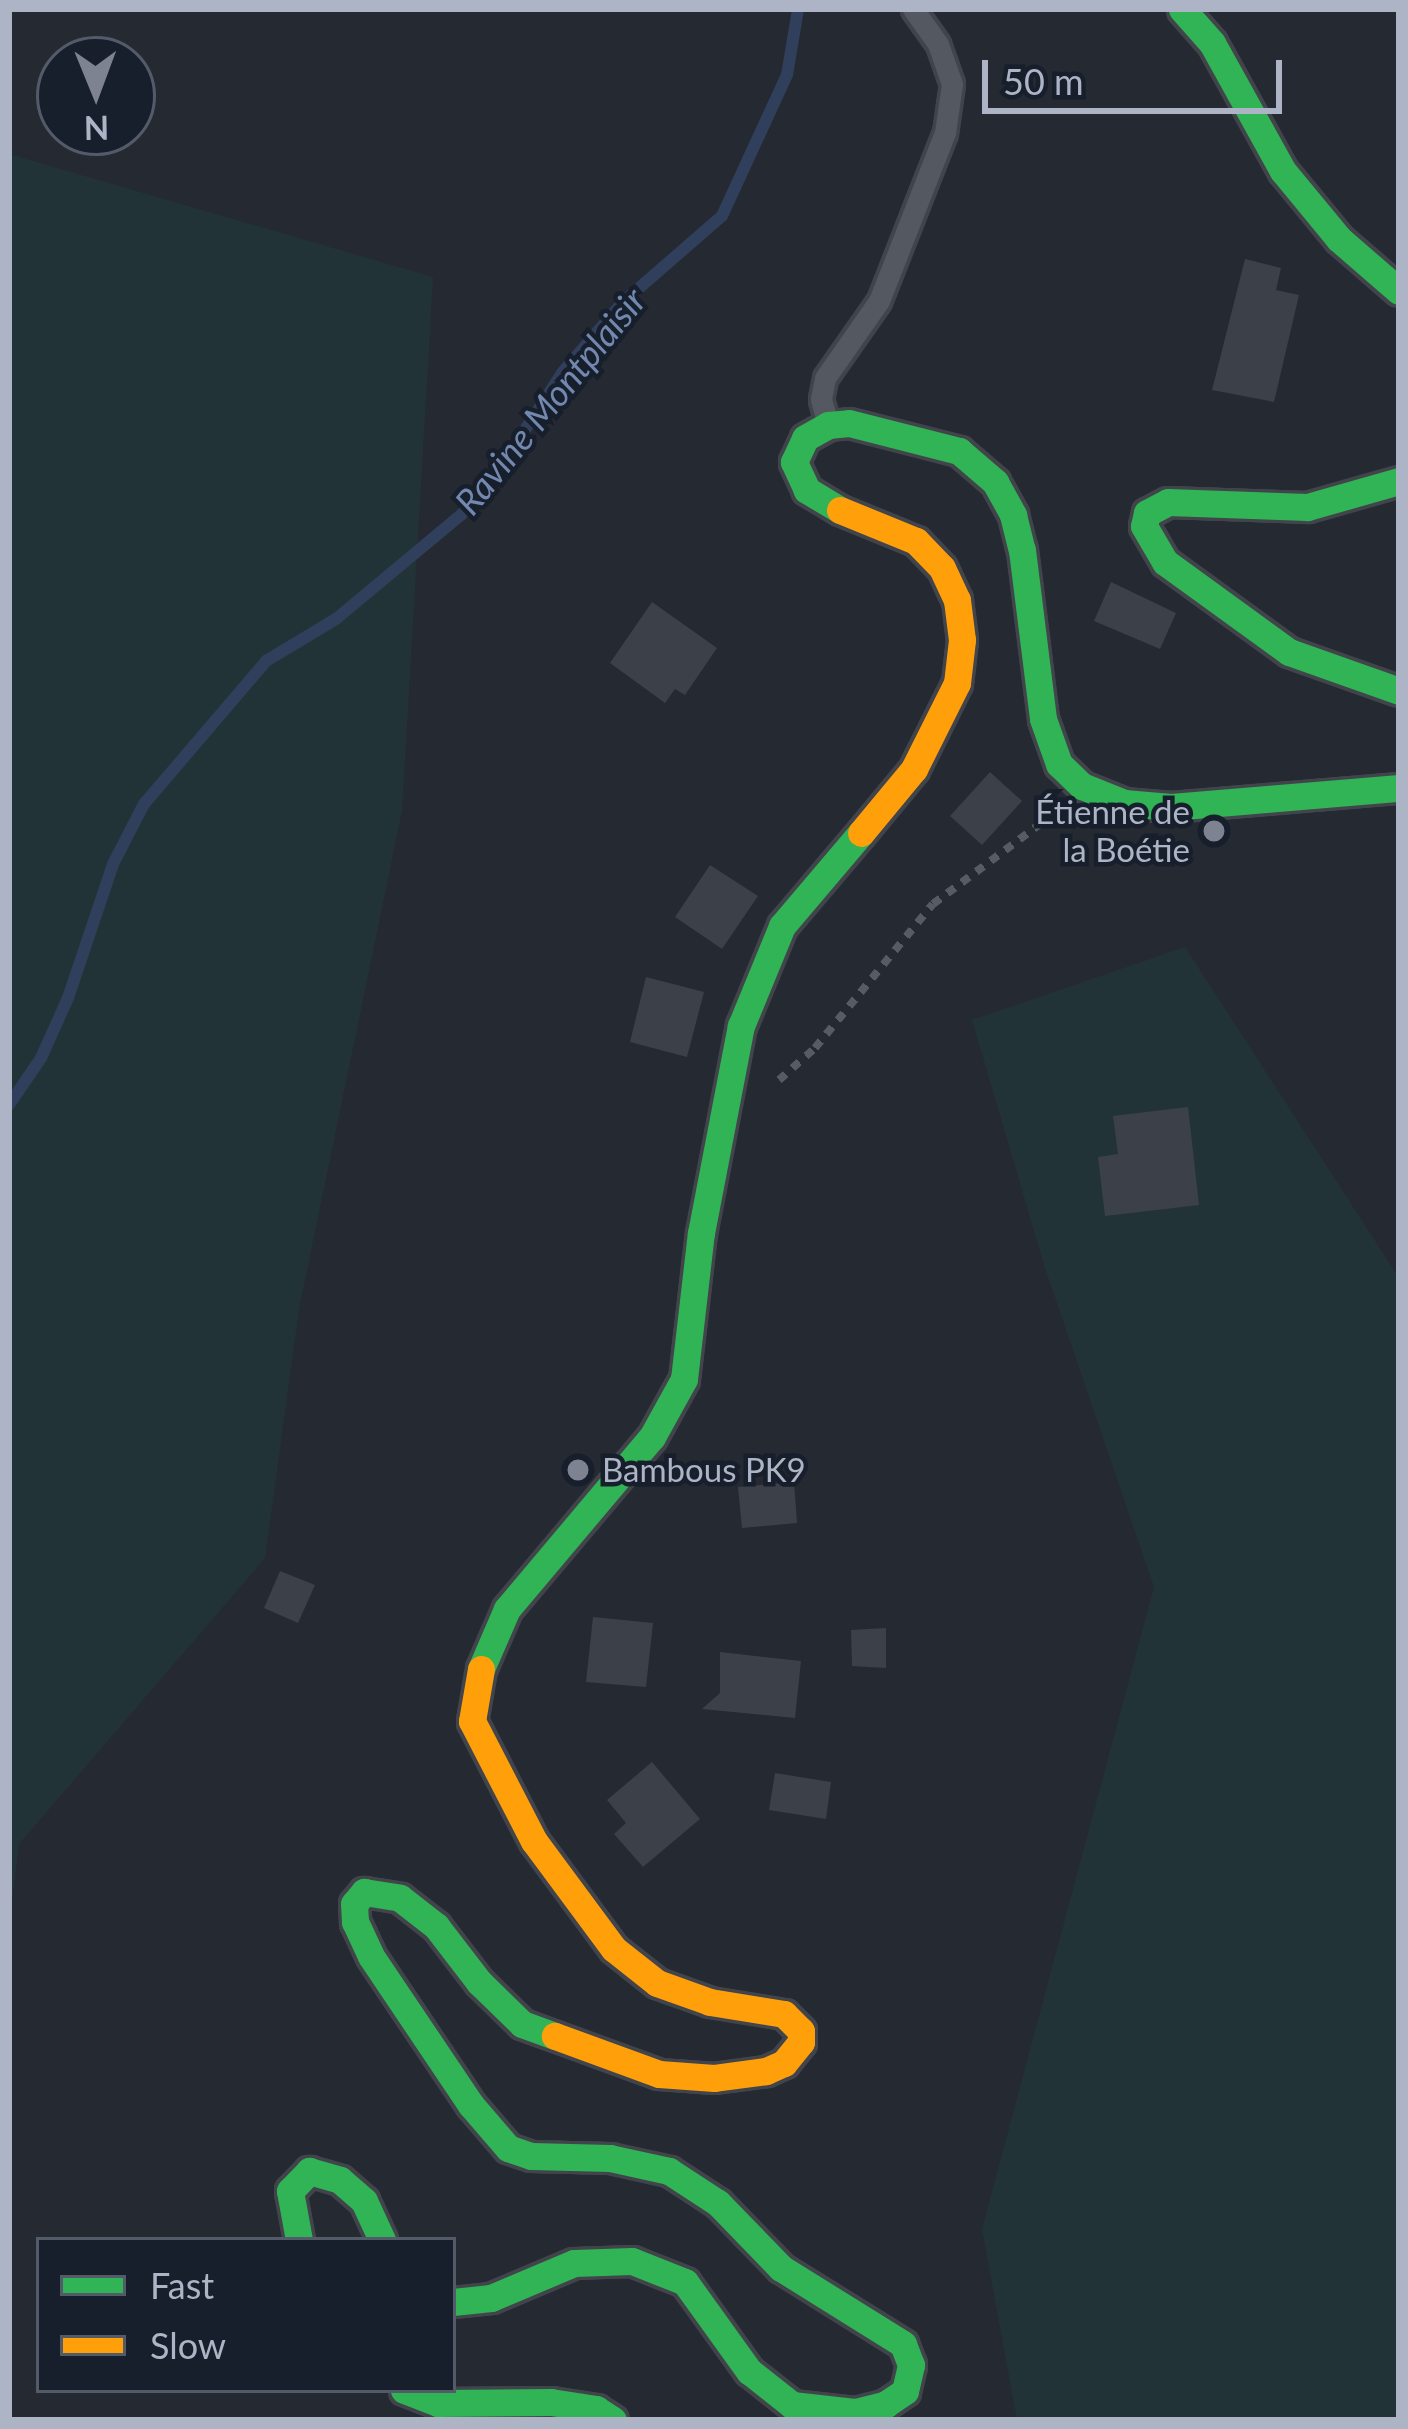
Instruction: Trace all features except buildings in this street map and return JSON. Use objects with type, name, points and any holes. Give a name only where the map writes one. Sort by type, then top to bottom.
[{"type":"main road","points":[[1182,9],[1212,43],[1283,171],[1339,239],[1399,291]]},
{"type":"main road","points":[[456,2302],[491,2298],[574,2263],[632,2261],[686,2282],[749,2371],[792,2404],[855,2412],[886,2404],[905,2391],[911,2365],[903,2344],[781,2268],[718,2203],[669,2171],[610,2158],[531,2156],[508,2148],[470,2104],[371,1956],[355,1922],[354,1904],[364,1892],[400,1898],[436,1926],[522,2024],[605,2058],[659,2074],[714,2078],[766,2071],[784,2063],[802,2042],[801,2031],[784,2014],[710,2002],[657,1983],[614,1949],[534,1841],[472,1720],[479,1673],[507,1609],[652,1437],[684,1379],[712,1172],[741,1026],[763,963],[782,926],[914,769],[957,683],[962,640],[957,600],[942,568],[916,541],[886,525],[826,505],[807,490],[794,462],[805,438],[828,425],[849,423],[908,435],[959,451],[995,482],[1013,515],[1022,550],[1042,719],[1059,764],[1082,786],[1124,803],[1171,807],[1399,788]]},
{"type":"main road","points":[[1399,481],[1307,507],[1168,502],[1147,513],[1144,526],[1165,562],[1289,652],[1399,691]]},
{"type":"main road","points":[[298,2237],[290,2191],[296,2179],[309,2171],[340,2180],[364,2201],[381,2237]]},
{"type":"main road","points":[[412,2393],[438,2403],[551,2402],[596,2409],[614,2420]]},
{"type":"lane","points":[[828,425],[821,399],[825,379],[879,301],[945,133],[952,84],[938,44],[913,9]]},
{"type":"path","points":[[767,1090],[815,1048],[933,904],[1040,824],[1061,819]]},
{"type":"shaded area","points":[[9,154],[433,277],[402,811],[299,1309],[265,1558],[19,1844],[9,1927]]},
{"type":"shaded area","points":[[1185,947],[1399,1278],[1399,2420],[1017,2420],[982,2229],[1154,1587],[1045,1268],[972,1020]]},
{"type":"waterway","name":"Ravine Montplaisir","points":[[9,1105],[41,1058],[68,998],[113,864],[144,804],[266,661],[336,619],[461,515],[493,479],[562,373],[623,302],[722,216],[787,75],[798,9]]},
{"type":"traffic: fast","points":[[1182,9],[1212,43],[1283,171],[1339,239],[1399,291]]},
{"type":"traffic: fast","points":[[840,510],[807,490],[794,462],[805,438],[828,425],[849,423],[959,451],[995,482],[1013,515],[1022,550],[1043,719],[1059,764],[1082,786],[1124,803],[1171,807],[1399,788]]},
{"type":"traffic: fast","points":[[1399,481],[1307,507],[1168,502],[1147,513],[1144,526],[1165,562],[1289,652],[1399,691]]},
{"type":"traffic: fast","points":[[481,1669],[507,1609],[652,1437],[684,1379],[701,1233],[741,1026],[782,926],[861,833]]},
{"type":"traffic: fast","points":[[456,2302],[491,2298],[574,2263],[632,2261],[685,2282],[749,2371],[792,2405],[855,2412],[886,2404],[905,2391],[911,2365],[903,2344],[781,2268],[718,2203],[669,2171],[610,2158],[531,2156],[508,2148],[471,2105],[371,1956],[355,1922],[354,1904],[364,1892],[400,1898],[436,1926],[479,1982],[522,2024],[555,2036]]},
{"type":"traffic: fast","points":[[298,2237],[290,2191],[309,2171],[340,2180],[364,2201],[381,2237]]},
{"type":"traffic: fast","points":[[412,2393],[438,2403],[551,2402],[596,2409],[613,2420]]},
{"type":"traffic: slow","points":[[840,510],[916,541],[942,568],[957,600],[962,640],[957,683],[914,769],[861,833]]},
{"type":"traffic: slow","points":[[481,1669],[472,1721],[534,1841],[614,1949],[657,1983],[710,2002],[784,2014],[801,2031],[801,2042],[784,2063],[766,2071],[714,2078],[659,2074],[555,2036]]},
{"type":"place","name":"Étienne de la Boétie","points":[[1214,831]]},
{"type":"place","name":"Bambous PK9","points":[[578,1470]]}]
